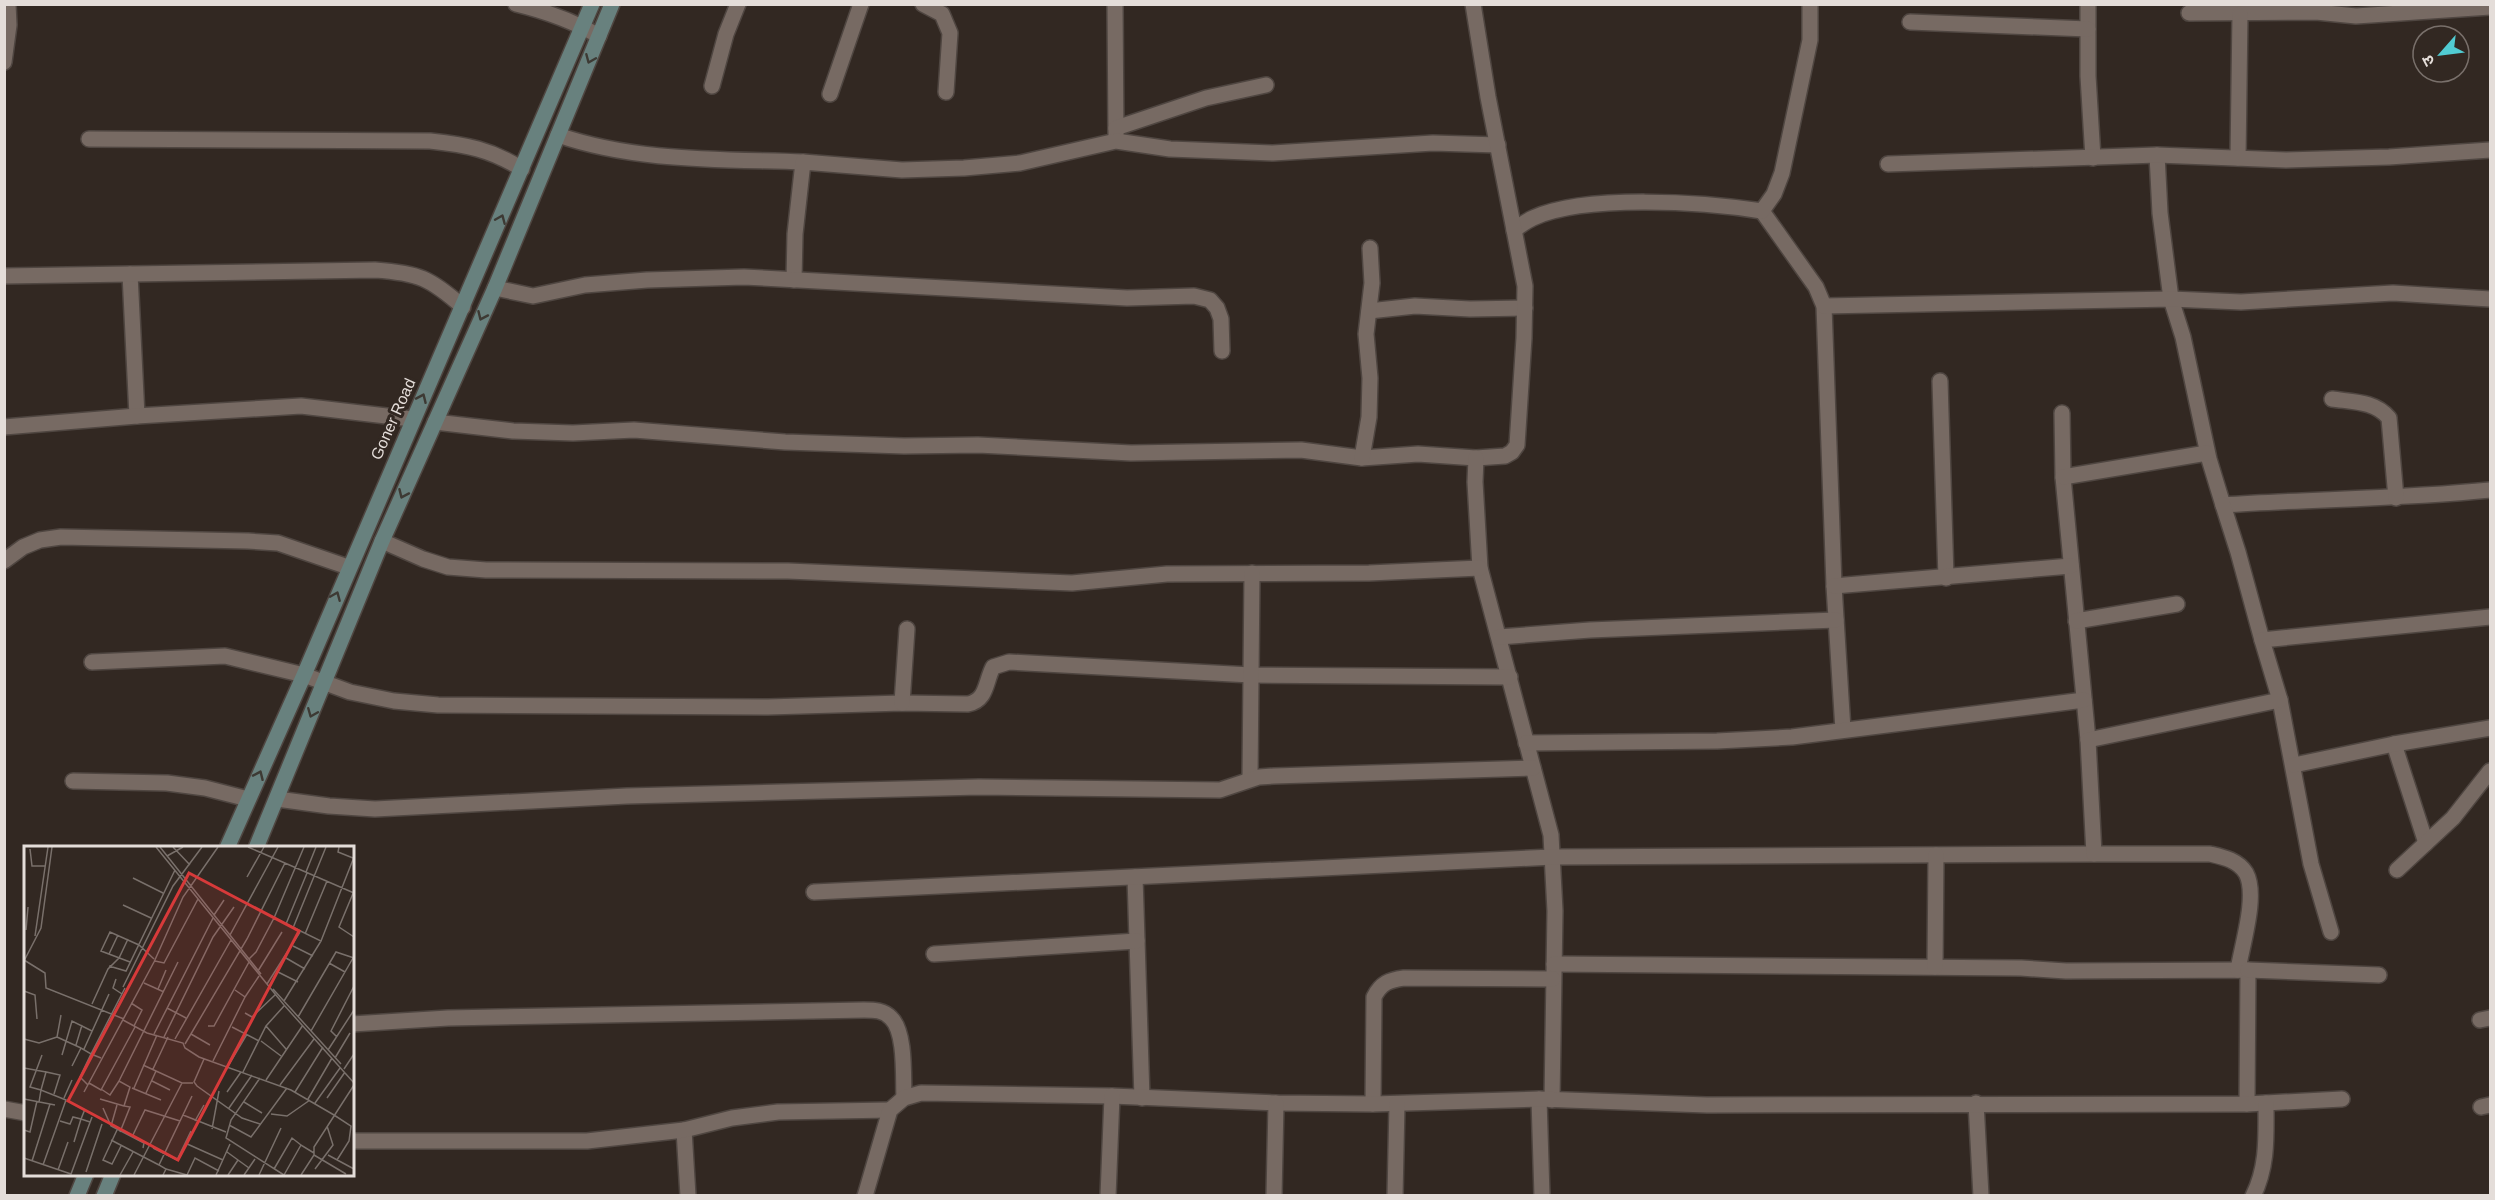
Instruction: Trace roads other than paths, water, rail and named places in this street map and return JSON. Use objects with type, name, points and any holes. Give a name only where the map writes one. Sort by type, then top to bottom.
[{"type":"street","points":[[4,62],[9,25],[8,4]]},
{"type":"street","points":[[516,4],[584,27],[599,36]]},
{"type":"street","name":"Goner Road","points":[[228,846],[304,675],[348,567],[463,307],[592,4]]},
{"type":"street","points":[[257,846],[382,541],[495,288],[612,4]]},
{"type":"street","points":[[712,86],[726,34],[738,4]]},
{"type":"street","points":[[830,94],[861,4]]},
{"type":"street","points":[[923,4],[942,14],[950,33],[946,92]]},
{"type":"street","points":[[1115,4],[1116,134]]},
{"type":"street","points":[[4,427],[301,406],[513,431],[573,433],[634,430],[785,442],[904,446],[978,445],[1131,453],[1301,450],[1362,458],[1418,454],[1476,458],[1505,456],[1512,452],[1516,445],[1521,406],[1525,286],[1473,4]]},
{"type":"street","points":[[1762,211],[1774,194],[1782,173],[1810,40],[1810,4]]},
{"type":"street","points":[[2088,4],[2093,158]]},
{"type":"street","points":[[2189,13],[2240,14],[2316,8],[2356,16],[2490,7]]},
{"type":"street","points":[[2238,158],[2240,14]]},
{"type":"street","points":[[1910,22],[2088,29]]},
{"type":"street","points":[[558,135],[591,146],[620,151],[694,158],[803,162],[902,170],[964,168],[1020,163],[1116,134],[1206,98],[1266,85]]},
{"type":"street","points":[[1116,134],[1170,149],[1273,153],[1433,143],[1498,145]]},
{"type":"street","points":[[88,139],[430,141],[467,145],[499,155],[522,169]]},
{"type":"street","points":[[1888,164],[2157,155],[2286,160],[2389,158],[2490,150]]},
{"type":"street","points":[[2157,155],[2160,213],[2171,299],[2185,347],[2207,453],[2280,700],[2311,864],[2331,932]]},
{"type":"street","points":[[794,280],[795,234],[803,162]]},
{"type":"street","points":[[1514,230],[1533,218],[1563,209],[1610,203],[1681,203],[1762,211],[1816,287],[1824,306],[1834,586],[1843,730]]},
{"type":"street","points":[[1362,458],[1369,417],[1370,378],[1366,334],[1372,283],[1370,248]]},
{"type":"street","points":[[4,276],[375,270],[407,272],[438,285],[463,307]]},
{"type":"street","points":[[130,274],[137,416]]},
{"type":"street","points":[[495,288],[533,296],[585,285],[647,280],[744,277],[1127,298],[1194,296],[1210,300],[1217,308],[1221,319],[1222,351]]},
{"type":"street","points":[[1824,306],[2171,299],[2241,302],[2393,293],[2490,299]]},
{"type":"street","points":[[1369,311],[1415,306],[1470,309],[1525,308]]},
{"type":"street","points":[[1940,381],[1946,578]]},
{"type":"street","points":[[2332,399],[2372,405],[2382,410],[2389,418],[2396,498]]},
{"type":"street","points":[[2062,412],[2063,477],[2088,740],[2094,854]]},
{"type":"street","points":[[2063,477],[2207,453]]},
{"type":"street","points":[[1476,458],[1476,520],[1480,568],[1551,835],[1553,856],[1553,972],[1542,1196]]},
{"type":"street","points":[[2223,504],[2396,498],[2490,490]]},
{"type":"street","points":[[4,561],[23,547],[40,540],[73,537],[278,543],[348,567]]},
{"type":"street","points":[[382,541],[448,567],[486,570],[788,571],[1071,583],[1167,574],[1369,573],[1480,568]]},
{"type":"street","points":[[1834,586],[2071,566]]},
{"type":"street","points":[[1250,779],[1252,573]]},
{"type":"street","points":[[2076,621],[2177,604]]},
{"type":"street","points":[[2262,640],[2490,617]]},
{"type":"street","points":[[1498,637],[1590,630],[1836,620]]},
{"type":"street","points":[[902,703],[908,628]]},
{"type":"street","points":[[92,662],[225,656],[304,675],[350,692],[394,701],[438,705],[768,708],[976,702],[984,695],[993,667],[1009,662],[1251,675],[1510,677]]},
{"type":"street","points":[[1526,742],[1717,741],[1792,737],[2084,699]]},
{"type":"street","points":[[2088,740],[2280,700]]},
{"type":"street","points":[[2294,765],[2394,744],[2490,728]]},
{"type":"street","points":[[2394,744],[2426,843]]},
{"type":"street","points":[[277,799],[375,809],[627,796],[979,787],[1220,790],[1250,779],[1274,776],[1533,768]]},
{"type":"street","points":[[2397,870],[2453,818],[2490,771]]},
{"type":"street","points":[[73,781],[167,783],[205,788],[248,799]]},
{"type":"street","points":[[814,892],[1553,856],[2210,854],[2226,857],[2238,864],[2247,874],[2250,898],[2243,970],[2247,1104]]},
{"type":"street","points":[[1935,967],[1936,855]]},
{"type":"street","points":[[1135,877],[1142,1098]]},
{"type":"street","points":[[934,954],[1137,941]]},
{"type":"street","points":[[1373,1104],[1374,997],[1380,986],[1389,980],[1404,978],[1553,972],[1935,967],[2066,971],[2243,970],[2379,975]]},
{"type":"street","points":[[354,1024],[460,1018],[881,1011],[892,1018],[900,1036],[904,1098]]},
{"type":"street","points":[[865,1196],[890,1110],[904,1098],[921,1093],[1373,1104],[1546,1099],[1707,1105],[2247,1104],[2342,1099]]},
{"type":"street","points":[[1108,1196],[1112,1096]]},
{"type":"street","points":[[1274,1196],[1276,1103]]},
{"type":"street","points":[[1976,1103],[1981,1196]]},
{"type":"street","points":[[2253,1196],[2262,1177],[2266,1155],[2266,1103]]},
{"type":"street","points":[[1395,1196],[1396,1104]]},
{"type":"street","points":[[4,1109],[24,1113]]},
{"type":"street","points":[[354,1141],[587,1141],[684,1130],[732,1118],[778,1112],[890,1110]]},
{"type":"street","points":[[684,1130],[688,1196]]},
{"type":"street","points":[[77,1196],[85,1176]]},
{"type":"street","points":[[104,1196],[112,1176]]}]
